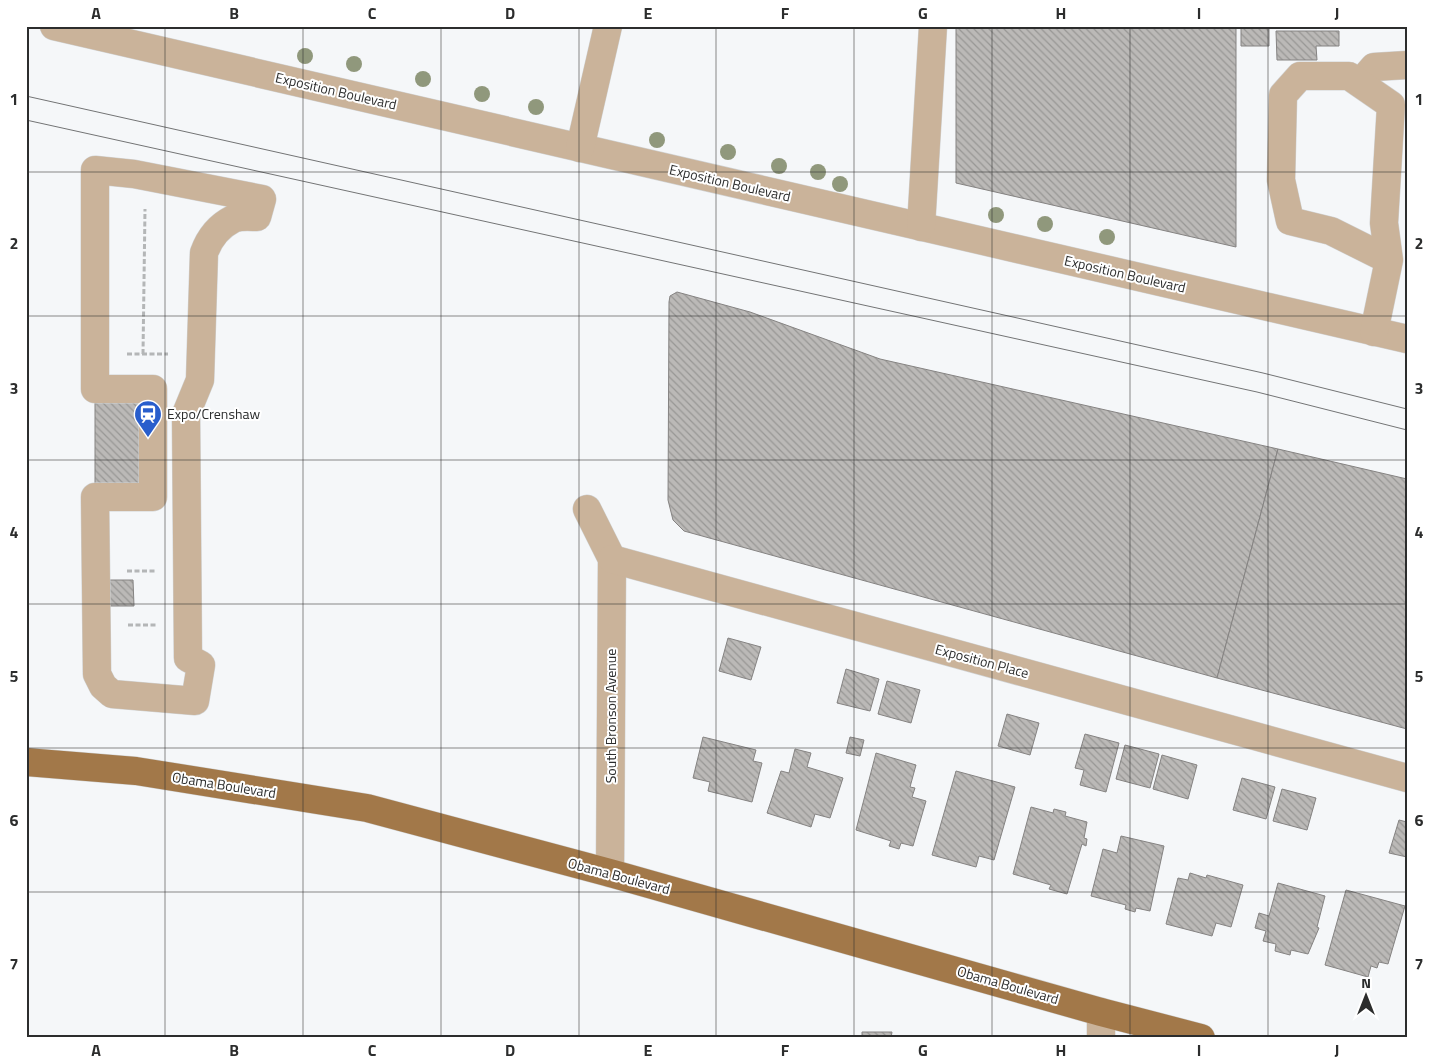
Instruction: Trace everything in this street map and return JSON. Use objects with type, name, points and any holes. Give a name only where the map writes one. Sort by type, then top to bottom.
[{"type":"main road","name":"Obama Boulevard","points":[[26,762],[136,771],[367,808],[610,873],[1101,1025],[1201,1038]]},
{"type":"street","name":"Exposition Boulevard","points":[[54,26],[1407,340]]},
{"type":"street","points":[[580,148],[608,26]]},
{"type":"street","points":[[921,227],[933,26]]},
{"type":"street","points":[[1360,84],[1374,67],[1407,65]]},
{"type":"street","points":[[1374,332],[1389,260],[1384,223],[1387,208],[1391,105],[1349,76],[1300,76],[1283,95],[1282,180],[1290,221],[1331,231],[1389,260]]},
{"type":"street","points":[[95,170],[134,174],[262,199],[257,217],[234,218],[208,242],[204,253],[200,380],[186,414],[188,658],[201,665],[195,701],[112,694],[103,686],[97,674],[95,497],[152,497],[152,389],[95,389],[96,354],[95,170]]},
{"type":"street","points":[[587,509],[612,559]]},
{"type":"street","name":"Exposition Place","points":[[612,559],[1407,778]]},
{"type":"street","name":"South Bronson Avenue","points":[[610,873],[612,559]]},
{"type":"path","points":[[143,354],[145,205]]},
{"type":"path","points":[[96,354],[170,354]]},
{"type":"building","points":[[956,26],[1236,26],[1236,247],[956,183]]},
{"type":"building","points":[[1241,26],[1339,27],[1269,27],[1269,46],[1241,46]]},
{"type":"building","points":[[1276,31],[1339,31],[1339,46],[1316,46],[1317,60],[1277,60]]},
{"type":"building","points":[[677,292],[750,312],[880,359],[1278,449],[1217,678],[684,531],[673,520],[668,500],[669,302],[670,296]]},
{"type":"building","points":[[95,389],[153,389],[153,497],[95,497]]},
{"type":"building","points":[[1278,449],[1407,479],[1407,729],[1217,678]]},
{"type":"building","points":[[103,580],[133,580],[134,606],[104,606]]},
{"type":"building","points":[[728,638],[761,647],[751,680],[719,671]]},
{"type":"building","points":[[846,669],[879,679],[870,711],[837,703]]},
{"type":"building","points":[[887,681],[920,690],[911,723],[878,714]]},
{"type":"building","points":[[1007,714],[1039,723],[1030,755],[998,746]]},
{"type":"building","points":[[1085,734],[1119,743],[1106,792],[1080,785],[1084,770],[1075,768]]},
{"type":"building","points":[[703,737],[756,750],[753,761],[762,763],[752,802],[708,791],[710,782],[693,778]]},
{"type":"building","points":[[850,737],[864,740],[860,756],[846,753]]},
{"type":"building","points":[[1125,745],[1159,754],[1150,788],[1116,779]]},
{"type":"building","points":[[795,749],[811,753],[807,767],[843,778],[830,818],[815,814],[811,827],[767,813],[781,771],[789,773]]},
{"type":"building","points":[[876,753],[916,765],[910,787],[915,788],[912,797],[926,801],[913,846],[901,843],[899,849],[889,846],[891,841],[856,830]]},
{"type":"building","points":[[1162,755],[1197,765],[1188,799],[1153,789]]},
{"type":"building","points":[[956,771],[1015,787],[994,860],[979,856],[976,867],[932,855]]},
{"type":"building","points":[[1242,778],[1275,787],[1266,819],[1233,810]]},
{"type":"building","points":[[1282,789],[1316,798],[1307,830],[1273,821]]},
{"type":"building","points":[[1031,807],[1053,813],[1054,809],[1066,812],[1065,816],[1087,822],[1084,838],[1087,839],[1086,846],[1082,844],[1067,894],[1049,889],[1051,885],[1013,874]]},
{"type":"building","points":[[1399,820],[1407,822],[1407,857],[1389,853]]},
{"type":"building","points":[[1121,836],[1164,846],[1150,911],[1136,908],[1135,912],[1125,909],[1126,905],[1091,896],[1103,849],[1117,853]]},
{"type":"building","points":[[1190,873],[1206,878],[1207,875],[1243,885],[1231,927],[1216,923],[1212,936],[1166,924],[1178,878],[1188,880]]},
{"type":"building","points":[[1278,883],[1325,896],[1317,927],[1319,928],[1308,954],[1291,950],[1290,955],[1275,951],[1276,944],[1263,941],[1266,931],[1255,928],[1259,913],[1269,916]]},
{"type":"building","points":[[1346,890],[1405,906],[1388,964],[1379,962],[1377,968],[1371,966],[1368,977],[1325,965]]},
{"type":"building","points":[[862,1032],[892,1032],[891,1038],[862,1038]]},
{"type":"tram line","points":[[26,96],[1263,373],[1407,409]]},
{"type":"tram line","points":[[26,120],[1257,392],[1407,430]]},
{"type":"place","name":"Expo/Crenshaw","points":[[148,438]]}]
